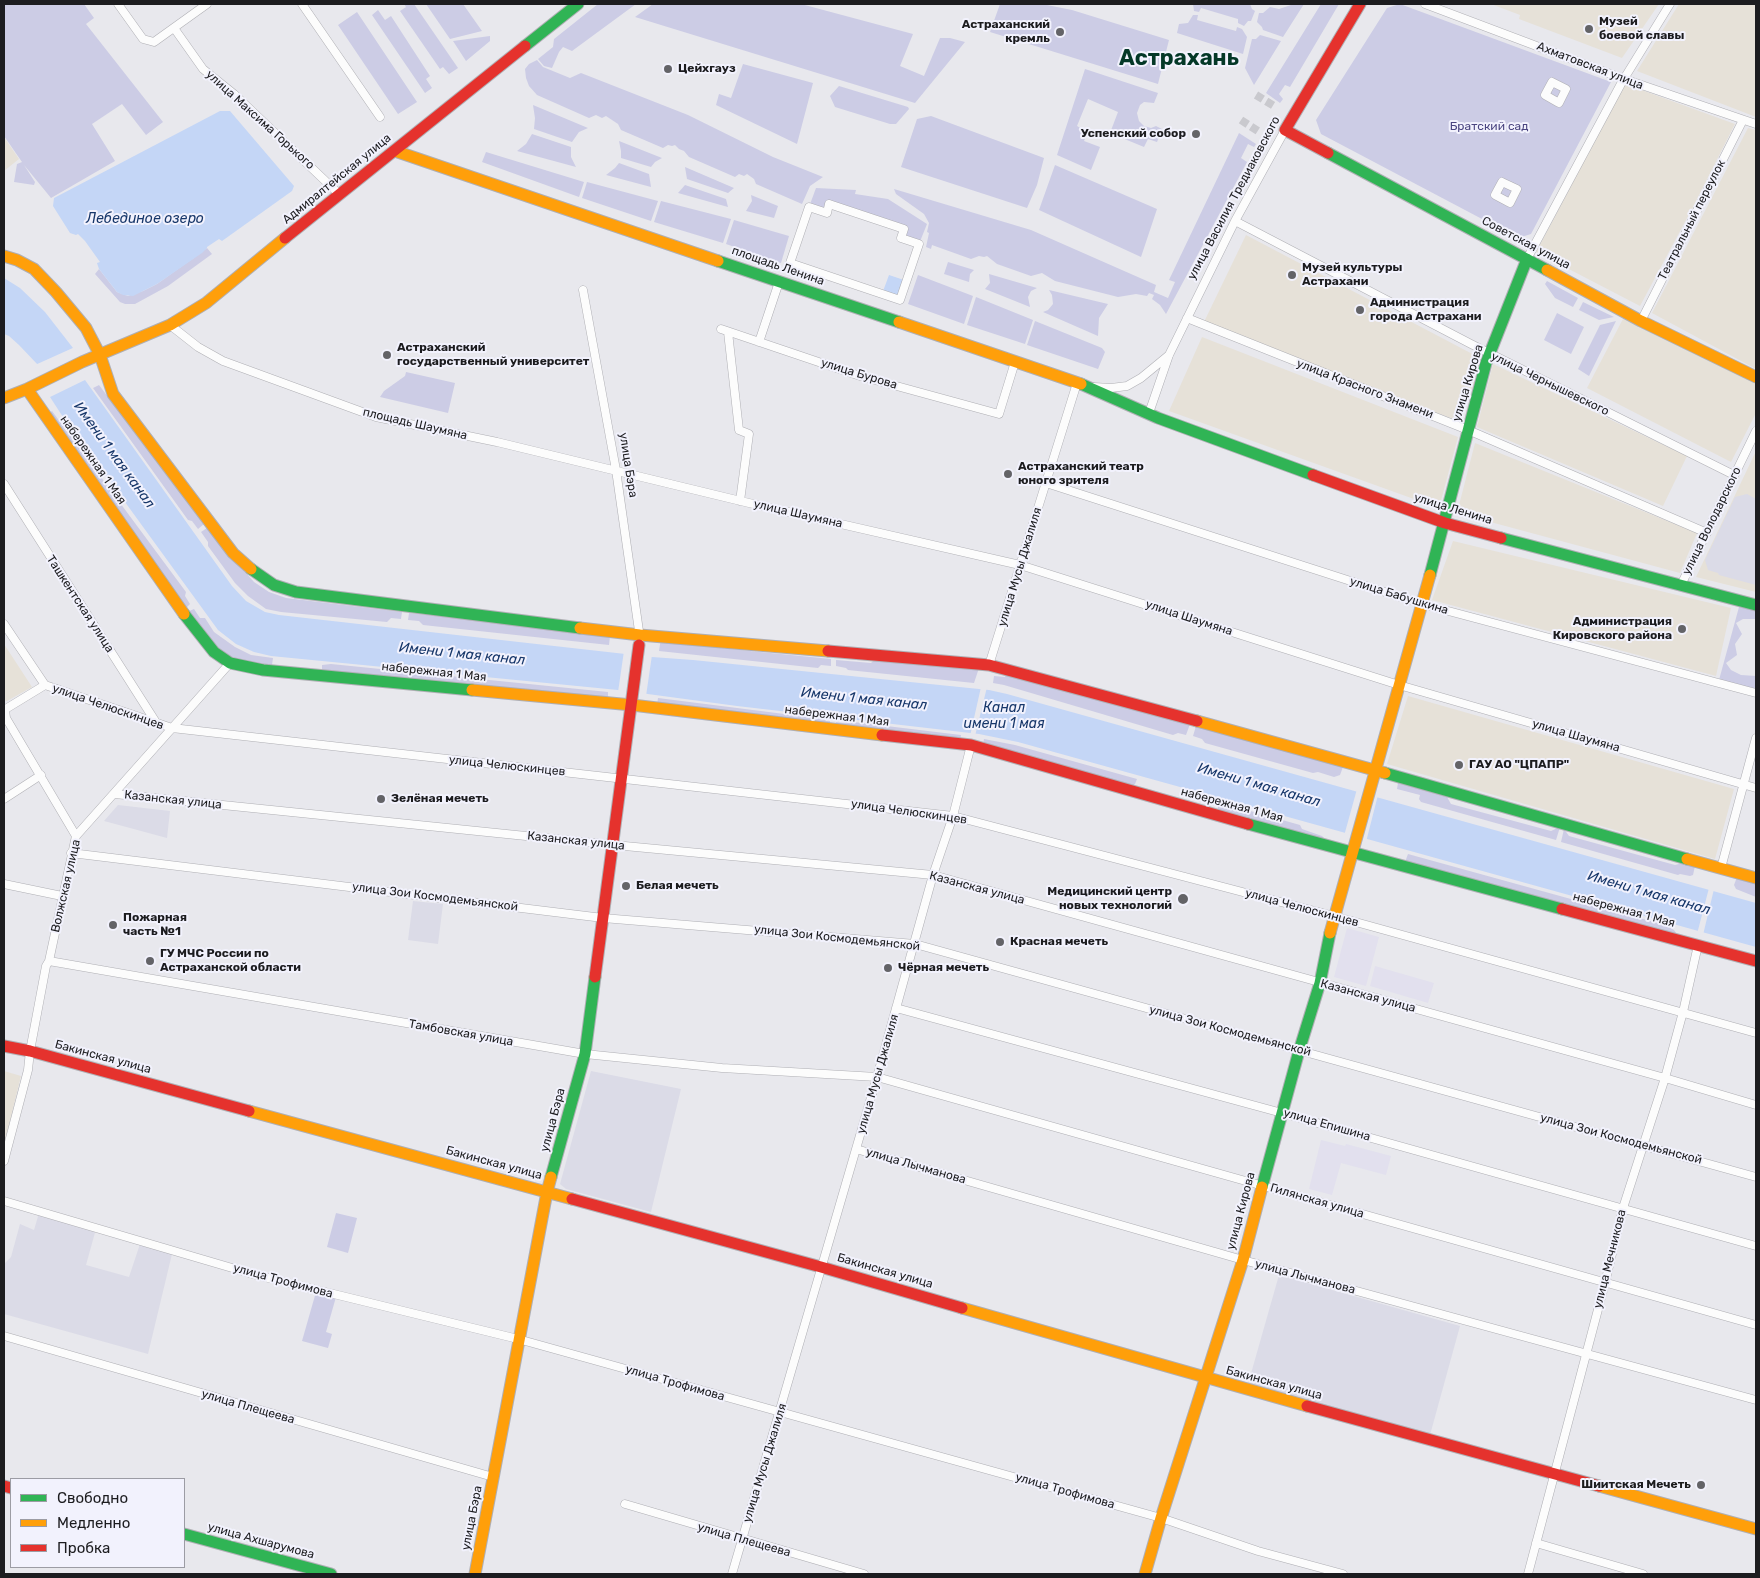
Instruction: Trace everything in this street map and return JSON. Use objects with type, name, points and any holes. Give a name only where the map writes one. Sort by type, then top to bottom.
[{"type":"main road","name":"Адмиралтейская улица","points":[[4,398],[100,354],[170,325],[206,303],[339,194],[578,4]]},
{"type":"main road","name":"улица Василия Тредиаковского","points":[[1285,130],[1360,4]]},
{"type":"main road","name":"Советская улица","points":[[1285,130],[1641,320],[1756,377]]},
{"type":"main road","name":"площадь Ленина","points":[[395,151],[1089,387],[1150,413]]},
{"type":"main road","points":[[4,256],[34,269],[86,328],[100,354],[114,394],[119,401],[233,553],[254,572],[274,586],[305,593],[640,640],[989,665],[1194,720],[1756,878]]},
{"type":"main road","name":"улица Кирова","points":[[1145,1574],[1242,1260],[1299,1051],[1320,983],[1334,916],[1445,523],[1486,363],[1527,259]]},
{"type":"main road","name":"набережная 1 Мая","points":[[31,387],[195,630],[214,652],[230,663],[263,670],[632,702],[970,746],[1199,811],[1354,847],[1756,961]]},
{"type":"main road","name":"улица Ленина","points":[[1150,413],[1158,418],[1445,523],[1756,605]]},
{"type":"main road","name":"улица Бэра","points":[[475,1574],[547,1192],[585,1054],[640,640]]},
{"type":"main road","name":"Бакинская улица","points":[[4,1046],[30,1051],[821,1267],[1206,1379],[1756,1530]]},
{"type":"main road","name":"улица Ахшарумова","points":[[185,1534],[331,1574]]},
{"type":"street","points":[[118,4],[146,40],[154,42],[207,4]]},
{"type":"street","points":[[302,4],[380,117]]},
{"type":"street","name":"Ахматовская улица","points":[[1425,4],[1624,79],[1756,124]]},
{"type":"street","name":"улица Кирова","points":[[1527,259],[1624,79],[1670,4]]},
{"type":"street","name":"улица Максима Горького","points":[[174,28],[203,69],[241,101],[339,194]]},
{"type":"street","name":"Театральный переулок","points":[[1641,320],[1743,120]]},
{"type":"street","name":"улица Василия Тредиаковского","points":[[1150,413],[1169,355],[1235,221],[1285,130]]},
{"type":"street","name":"площадь Ленина","points":[[830,204],[904,229],[901,238],[919,244],[900,300],[790,263],[809,207],[827,213],[830,204]]},
{"type":"street","name":"улица Чернышевского","points":[[1235,221],[1490,354],[1734,475]]},
{"type":"street","points":[[759,342],[779,282]]},
{"type":"street","name":"улица Бэра","points":[[583,290],[616,470],[640,640]]},
{"type":"street","name":"улица Красного Знамени","points":[[1187,318],[1468,430],[1707,533]]},
{"type":"street","name":"площадь Шаумяна","points":[[170,325],[198,347],[223,361],[376,417],[497,442],[616,470]]},
{"type":"street","name":"улица Бурова","points":[[740,501],[749,434],[739,430],[725,330],[860,376],[999,414],[1014,362]]},
{"type":"street","points":[[1089,387],[1111,388],[1127,386],[1142,378],[1169,355]]},
{"type":"street","name":"улица Мусы Джалиля","points":[[989,665],[1077,383]]},
{"type":"street","name":"улица Володарского","points":[[1681,585],[1756,431]]},
{"type":"street","name":"улица Шаумяна","points":[[616,470],[740,501],[1020,565],[1399,685],[1756,788]]},
{"type":"street","name":"улица Бабушкина","points":[[1046,483],[1422,604],[1756,693]]},
{"type":"street","name":"Ташкентская улица","points":[[4,484],[157,724]]},
{"type":"street","points":[[4,624],[45,686],[4,710],[6,718],[76,836]]},
{"type":"street","name":"Волжская улица","points":[[4,1161],[28,1070],[46,966],[76,836],[230,663]]},
{"type":"street","name":"улица Челюскинцев","points":[[45,686],[172,728],[953,816],[1334,916],[1756,1033]]},
{"type":"street","points":[[1721,868],[1756,738]]},
{"type":"street","name":"улица Мусы Джалиля","points":[[732,1574],[877,1077],[933,875],[953,816],[970,746]]},
{"type":"street","points":[[4,799],[41,775]]},
{"type":"street","points":[[4,790],[13,793]]},
{"type":"street","name":"Казанская улица","points":[[115,794],[614,845],[933,875],[1666,1078],[1756,1105]]},
{"type":"street","name":"улица Зои Космодемьянской","points":[[72,854],[603,918],[915,944],[1756,1177]]},
{"type":"street","points":[[4,884],[62,896]]},
{"type":"street","name":"улица Мечникова","points":[[1528,1574],[1623,1208],[1666,1078],[1698,945]]},
{"type":"street","name":"Тамбовская улица","points":[[48,961],[585,1054],[722,1068],[877,1077]]},
{"type":"street","name":"улица Епишина","points":[[896,1008],[1282,1113],[1756,1246]]},
{"type":"street","name":"Гилянская улица","points":[[877,1077],[1756,1325]]},
{"type":"street","name":"улица Лычманова","points":[[856,1149],[1242,1260],[1586,1352],[1756,1400]]},
{"type":"street","name":"улица Трофимова","points":[[4,1200],[256,1275],[518,1339],[1161,1518],[1258,1551],[1343,1574]]},
{"type":"street","name":"улица Плещеева","points":[[4,1336],[493,1477]]},
{"type":"street","name":"улица Плещеева","points":[[625,1504],[742,1540],[864,1574]]},
{"type":"street","points":[[1536,1543],[1643,1574]]},
{"type":"shaded area","points":[[1491,4],[1659,4],[1622,58],[1519,19],[1520,15]]},
{"type":"shaded area","points":[[1679,4],[1756,4],[1756,117],[1637,71]]},
{"type":"shaded area","points":[[1625,84],[1735,124],[1640,306],[1536,252]]},
{"type":"shaded area","points":[[1748,128],[1756,130],[1756,369],[1652,313]]},
{"type":"shaded area","points":[[4,137],[19,159],[4,171]]},
{"type":"shaded area","points":[[1246,235],[1482,359],[1461,422],[1203,324]]},
{"type":"shaded area","points":[[1625,315],[1756,384],[1756,413],[1731,462],[1587,388]]},
{"type":"shaded area","points":[[1202,337],[1458,437],[1439,508],[1169,411]]},
{"type":"shaded area","points":[[1493,364],[1687,456],[1663,506],[1477,427]]},
{"type":"shaded area","points":[[1475,443],[1697,533],[1680,573],[1457,513]]},
{"type":"shaded area","points":[[1756,451],[1756,592],[1696,577]]},
{"type":"shaded area","points":[[1747,494],[1756,499],[1756,585],[1708,570],[1705,560],[1735,497]]},
{"type":"shaded area","points":[[1453,541],[1731,608],[1716,676],[1432,600]]},
{"type":"shaded area","points":[[4,644],[32,687],[7,701],[4,700]]},
{"type":"shaded area","points":[[1408,696],[1734,789],[1715,859],[1387,764]]},
{"type":"shaded area","points":[[118,805],[170,811],[167,838],[104,821]]},
{"type":"shaded area","points":[[413,901],[443,904],[438,944],[408,940]]},
{"type":"shaded area","points":[[1347,928],[1379,937],[1366,986],[1334,977]]},
{"type":"shaded area","points":[[1375,966],[1434,983],[1428,1003],[1370,986]]},
{"type":"shaded area","points":[[4,1071],[21,1076],[4,1146]]},
{"type":"shaded area","points":[[591,1071],[681,1089],[651,1212],[566,1189],[560,1184]]},
{"type":"shaded area","points":[[1321,1140],[1345,1146],[1346,1144],[1391,1156],[1386,1175],[1341,1163],[1332,1195],[1309,1189]]},
{"type":"shaded area","points":[[39,1213],[96,1229],[86,1265],[129,1277],[140,1244],[172,1254],[148,1354],[4,1314],[4,1264],[11,1257],[20,1224],[34,1230]]},
{"type":"shaded area","points":[[1279,1275],[1460,1326],[1430,1435],[1248,1384]]},
{"type":"green space","points":[[4,4],[84,4],[94,18],[86,24],[163,122],[146,135],[122,104],[92,124],[115,161],[51,198],[24,165],[35,182],[34,185],[14,182],[17,164],[22,162],[4,136]]},
{"type":"green space","points":[[404,4],[414,4],[458,68],[449,74],[443,67],[440,69],[400,11],[406,7]]},
{"type":"green space","points":[[426,4],[463,4],[482,31],[450,39]]},
{"type":"green space","points":[[598,4],[636,4],[572,51],[563,47],[552,68],[544,66],[538,59],[553,47],[554,39]]},
{"type":"green space","points":[[653,4],[801,4],[913,34],[900,66],[924,76],[940,38],[950,38],[965,42],[915,103],[635,17]]},
{"type":"green space","points":[[1000,4],[1042,4],[1072,10],[1169,40],[1158,84],[990,32]]},
{"type":"green space","points":[[1193,4],[1250,4],[1255,11],[1251,21],[1248,21],[1244,26],[1238,23],[1238,19],[1201,8],[1199,12],[1194,11]]},
{"type":"green space","points":[[1294,4],[1304,4],[1283,37],[1263,30],[1257,22],[1259,13],[1263,13],[1270,7],[1279,9]]},
{"type":"green space","points":[[1321,4],[1339,4],[1290,87],[1285,85],[1279,94],[1283,99],[1280,103],[1266,93]]},
{"type":"green space","name":"Братский сад","points":[[1400,4],[1611,82],[1531,234],[1518,238],[1321,134],[1316,120],[1387,8]]},
{"type":"green space","points":[[378,10],[385,20],[391,16],[430,76],[426,79],[432,88],[425,93],[372,15]]},
{"type":"green space","points":[[357,12],[417,102],[398,114],[338,25]]},
{"type":"green space","points":[[1193,15],[1198,15],[1197,20],[1236,31],[1237,27],[1242,29],[1247,37],[1243,54],[1177,33],[1179,24],[1188,23]]},
{"type":"green space","points":[[1260,35],[1281,41],[1254,85],[1245,68],[1252,39],[1256,39]]},
{"type":"green space","points":[[490,36],[490,41],[466,61],[453,41]]},
{"type":"green space","points":[[537,60],[543,67],[570,78],[581,73],[688,115],[773,157],[823,177],[810,186],[802,204],[756,184],[754,179],[747,174],[744,176],[739,174],[735,177],[689,157],[675,145],[668,145],[663,148],[621,130],[618,124],[606,116],[602,118],[596,115],[589,118],[537,95],[529,86],[525,69],[529,64]]},
{"type":"green space","points":[[743,64],[813,83],[797,144],[716,105],[719,94],[731,98]]},
{"type":"green space","points":[[1085,69],[1158,93],[1154,103],[1144,102],[1140,105],[1137,113],[1139,121],[1144,126],[1151,128],[1156,126],[1162,129],[1157,142],[1148,139],[1144,147],[1110,133],[1118,112],[1088,99],[1077,126],[1088,132],[1084,141],[1100,147],[1091,170],[1057,155]]},
{"type":"green space","points":[[839,86],[908,107],[909,109],[896,124],[890,124],[835,107],[830,96]]},
{"type":"green space","points":[[533,105],[588,128],[579,132],[572,142],[534,129]]},
{"type":"green space","points":[[931,116],[1044,158],[1037,185],[1027,208],[901,167],[917,119]]},
{"type":"green space","points":[[1239,133],[1256,144],[1254,147],[1248,144],[1241,158],[1247,162],[1166,314],[1160,305],[1152,299],[1154,295],[1149,293],[1147,296],[1136,294],[1118,297],[1055,281],[1042,273],[1031,276],[997,264],[987,256],[971,259],[932,245],[931,249],[926,247],[929,223],[924,214],[896,194],[894,189],[1031,230],[1156,285],[1154,292],[1168,298],[1175,282],[1169,280]]},
{"type":"green space","points":[[532,134],[571,147],[571,157],[576,167],[517,151],[526,144]]},
{"type":"green space","points":[[619,141],[662,158],[651,167],[621,158]]},
{"type":"green space","points":[[486,152],[584,182],[579,197],[482,162]]},
{"type":"green space","points":[[619,163],[649,174],[651,187],[606,175]]},
{"type":"green space","points":[[1055,165],[1157,209],[1141,257],[1039,210]]},
{"type":"green space","points":[[685,167],[734,188],[728,193],[687,179]]},
{"type":"green space","points":[[587,182],[658,201],[651,221],[582,198]]},
{"type":"green space","points":[[685,185],[726,199],[728,207],[678,193]]},
{"type":"green space","points":[[816,188],[856,190],[855,194],[888,199],[927,224],[919,244],[901,238],[904,230],[830,205],[827,213],[809,207]]},
{"type":"green space","points":[[751,195],[778,206],[774,218],[746,211],[752,201]]},
{"type":"green space","points":[[661,201],[731,219],[723,243],[654,222]]},
{"type":"green space","points":[[734,220],[789,236],[781,263],[726,244]]},
{"type":"green space","points":[[207,248],[212,254],[168,286],[135,304],[120,302],[95,274],[99,269],[117,292],[128,296],[157,284]]},
{"type":"green space","points":[[948,262],[974,270],[970,274],[969,282],[944,274]]},
{"type":"green space","points":[[989,274],[1037,288],[1031,291],[1028,297],[1030,307],[985,289],[990,283]]},
{"type":"green space","points":[[918,275],[973,296],[964,324],[908,304]]},
{"type":"green space","points":[[1547,281],[1578,298],[1573,307],[1555,298],[1545,284]]},
{"type":"green space","points":[[1049,290],[1108,304],[1099,318],[1098,336],[1043,312],[1048,310],[1053,304],[1052,295]]},
{"type":"green space","points":[[976,297],[1033,320],[1025,344],[967,325]]},
{"type":"green space","points":[[1583,302],[1614,317],[1599,320],[1579,310]]},
{"type":"green space","points":[[1557,313],[1584,327],[1571,354],[1544,340]]},
{"type":"green space","points":[[1035,321],[1102,348],[1105,352],[1098,369],[1027,345]]},
{"type":"green space","points":[[1616,321],[1589,376],[1578,369],[1600,325]]},
{"type":"green space","points":[[406,372],[455,383],[448,413],[380,397],[384,391],[405,376]]},
{"type":"green space","points":[[99,385],[204,524],[198,529],[192,521],[188,520],[93,388]]},
{"type":"green space","points":[[52,411],[186,592],[185,596],[190,604],[185,609],[47,415]]},
{"type":"green space","points":[[207,528],[254,582],[269,592],[286,598],[402,612],[401,619],[391,618],[387,622],[266,609],[248,596],[235,583],[208,546],[208,542],[201,532]]},
{"type":"green space","points":[[1739,607],[1756,611],[1756,619],[1743,619],[1736,623],[1742,634],[1735,644],[1737,655],[1726,663],[1731,670],[1741,675],[1756,676],[1756,690],[1719,680]]},
{"type":"green space","points":[[194,609],[200,618],[205,618],[214,632],[235,647],[251,655],[273,658],[272,665],[253,664],[229,656],[217,648],[187,612]]},
{"type":"green space","points":[[409,613],[610,636],[609,645],[423,625],[419,621],[408,620]]},
{"type":"green space","points":[[661,638],[714,644],[720,648],[831,659],[831,666],[821,665],[818,668],[659,651]]},
{"type":"green space","points":[[876,658],[979,668],[974,683],[848,670],[836,666],[836,660],[871,663]]},
{"type":"green space","points":[[331,664],[608,692],[608,700],[322,670],[322,665]]},
{"type":"green space","points":[[1006,674],[1190,724],[1186,735],[1178,733],[1173,735],[993,683],[994,676],[1005,677]]},
{"type":"green space","points":[[658,698],[824,719],[830,721],[830,725],[657,705]]},
{"type":"green space","points":[[845,721],[961,735],[960,741],[836,726],[836,722],[843,723]]},
{"type":"green space","points":[[1196,726],[1343,767],[1340,775],[1334,777],[1205,743],[1202,739],[1193,736]]},
{"type":"green space","points":[[984,739],[1015,745],[1137,779],[1131,787],[983,745]]},
{"type":"green space","points":[[1398,783],[1447,797],[1451,804],[1551,831],[1560,827],[1556,840],[1421,802],[1419,799],[1420,795],[1397,789]]},
{"type":"green space","points":[[1229,805],[1300,825],[1302,829],[1322,836],[1326,840],[1218,810],[1218,806],[1224,807]]},
{"type":"green space","points":[[1564,829],[1569,836],[1675,865],[1683,863],[1695,866],[1693,875],[1678,875],[1561,842]]},
{"type":"green space","points":[[1408,854],[1665,925],[1674,930],[1679,937],[1405,862]]},
{"type":"green space","points":[[1737,877],[1756,882],[1756,897],[1736,889],[1734,885]]},
{"type":"green space","points":[[336,1213],[357,1218],[348,1253],[327,1247]]},
{"type":"green space","points":[[316,1292],[336,1297],[326,1332],[332,1334],[328,1348],[302,1341]]},
{"type":"water","name":"Лебединое озеро","points":[[220,111],[230,111],[294,186],[292,191],[222,241],[219,239],[207,247],[202,253],[157,284],[133,296],[117,292],[99,269],[97,263],[100,262],[85,241],[78,234],[70,233],[53,206],[54,198]]},
{"type":"water","points":[[889,275],[907,281],[900,300],[882,294]]},
{"type":"water","name":"Канал имени 1 мая","points":[[4,278],[20,288],[45,312],[73,348],[85,380],[232,586],[246,601],[265,612],[652,657],[989,690],[1007,694],[1756,903],[1756,947],[1018,742],[979,734],[618,690],[271,656],[254,652],[236,644],[218,630],[61,414],[50,397],[38,365],[19,345],[4,334]]},
{"type":"pier","points":[[75,347],[87,379],[48,398],[35,365]]},
{"type":"pier","points":[[624,651],[652,655],[646,696],[618,692]]},
{"type":"pier","points":[[981,687],[987,687],[975,736],[970,736]]},
{"type":"pier","points":[[1357,789],[1378,795],[1366,842],[1344,836]]},
{"type":"pier","points":[[1709,888],[1714,889],[1703,935],[1697,934]]},
{"type":"tunnel","points":[[1256,95],[1274,106]]},
{"type":"tunnel","points":[[1241,120],[1258,131]]},
{"type":"traffic: fast","points":[[525,46],[578,4]]},
{"type":"traffic: fast","points":[[1328,153],[1547,270]]},
{"type":"traffic: fast","points":[[1430,575],[1486,363],[1527,259]]},
{"type":"traffic: fast","points":[[718,261],[899,322]]},
{"type":"traffic: fast","points":[[1081,384],[1158,418],[1313,475]]},
{"type":"traffic: fast","points":[[1501,538],[1756,605]]},
{"type":"traffic: fast","points":[[251,569],[274,585],[296,592],[580,628]]},
{"type":"traffic: fast","points":[[184,614],[214,652],[230,663],[263,670],[472,690]]},
{"type":"traffic: fast","points":[[1385,773],[1687,859]]},
{"type":"traffic: fast","points":[[1248,824],[1562,909]]},
{"type":"traffic: fast","points":[[1262,1187],[1299,1051],[1320,983],[1330,933]]},
{"type":"traffic: fast","points":[[551,1177],[585,1054],[595,977]]},
{"type":"traffic: fast","points":[[185,1534],[331,1574]]},
{"type":"traffic: slow","points":[[395,151],[718,261]]},
{"type":"traffic: slow","points":[[4,398],[82,362],[170,325],[206,303],[285,238]]},
{"type":"traffic: slow","points":[[4,256],[34,269],[86,328],[100,355],[113,394],[233,553],[251,569]]},
{"type":"traffic: slow","points":[[1547,270],[1641,321],[1756,377]]},
{"type":"traffic: slow","points":[[899,322],[1081,384]]},
{"type":"traffic: slow","points":[[27,389],[184,614]]},
{"type":"traffic: slow","points":[[1330,933],[1430,575]]},
{"type":"traffic: slow","points":[[580,628],[828,651]]},
{"type":"traffic: slow","points":[[472,690],[632,705],[882,735]]},
{"type":"traffic: slow","points":[[1197,721],[1385,773]]},
{"type":"traffic: slow","points":[[1687,859],[1756,878]]},
{"type":"traffic: slow","points":[[249,1111],[572,1199]]},
{"type":"traffic: slow","points":[[475,1574],[551,1177]]},
{"type":"traffic: slow","points":[[1145,1574],[1243,1260],[1262,1187]]},
{"type":"traffic: slow","points":[[962,1308],[1307,1406]]},
{"type":"traffic: slow","points":[[1599,1486],[1756,1529]]},
{"type":"traffic: jam","points":[[1328,153],[1285,130],[1360,4]]},
{"type":"traffic: jam","points":[[285,238],[525,46]]},
{"type":"traffic: jam","points":[[1313,475],[1445,523],[1501,538]]},
{"type":"traffic: jam","points":[[595,977],[639,645]]},
{"type":"traffic: jam","points":[[828,651],[989,665],[1197,721]]},
{"type":"traffic: jam","points":[[882,735],[971,745],[1248,824]]},
{"type":"traffic: jam","points":[[1562,909],[1756,961]]},
{"type":"traffic: jam","points":[[4,1046],[30,1051],[249,1111]]},
{"type":"traffic: jam","points":[[572,1199],[821,1267],[962,1308]]},
{"type":"traffic: jam","points":[[1307,1406],[1599,1486]]},
{"type":"traffic: jam","points":[[4,1486],[10,1488]]},
{"type":"place","name":"Музей боевой славы","points":[[1589,29]]},
{"type":"place","name":"Астраханский кремль","points":[[1060,32]]},
{"type":"place","name":"Цейхгауз","points":[[668,69]]},
{"type":"place","name":"Успенский собор","points":[[1196,134]]},
{"type":"place","name":"Музей культуры Астрахани","points":[[1292,275]]},
{"type":"place","name":"Администрация города Астрахани","points":[[1360,310]]},
{"type":"place","name":"Астраханский государственный университет","points":[[387,355]]},
{"type":"place","name":"Астраханский театр юного зрителя","points":[[1008,474]]},
{"type":"place","name":"Администрация Кировского района","points":[[1682,629]]},
{"type":"place","name":"ГАУ АО \"ЦПАПР\"","points":[[1459,765]]},
{"type":"place","name":"Зелёная мечеть","points":[[381,799]]},
{"type":"place","name":"Белая мечеть","points":[[626,886]]},
{"type":"place","name":"Медицинский центр новых технологий","points":[[1183,899]]},
{"type":"place","name":"Пожарная часть №1","points":[[113,925]]},
{"type":"place","name":"Красная мечеть","points":[[1000,942]]},
{"type":"place","name":"ГУ МЧС России по Астраханской области","points":[[150,961]]},
{"type":"place","name":"Чёрная мечеть","points":[[888,968]]},
{"type":"place","name":"Шиитская Мечеть","points":[[1701,1485]]},
{"type":"district","name":"Астрахань","points":[[1179,59]]},
{"type":"water label","name":"Имени 1 мая канал","points":[[114,455]]},
{"type":"water label","name":"Имени 1 мая канал","points":[[462,654]]},
{"type":"water label","name":"Имени 1 мая канал","points":[[864,699]]},
{"type":"water label","name":"Имени 1 мая канал","points":[[1259,785]]},
{"type":"water label","name":"Имени 1 мая канал","points":[[1649,893]]}]
